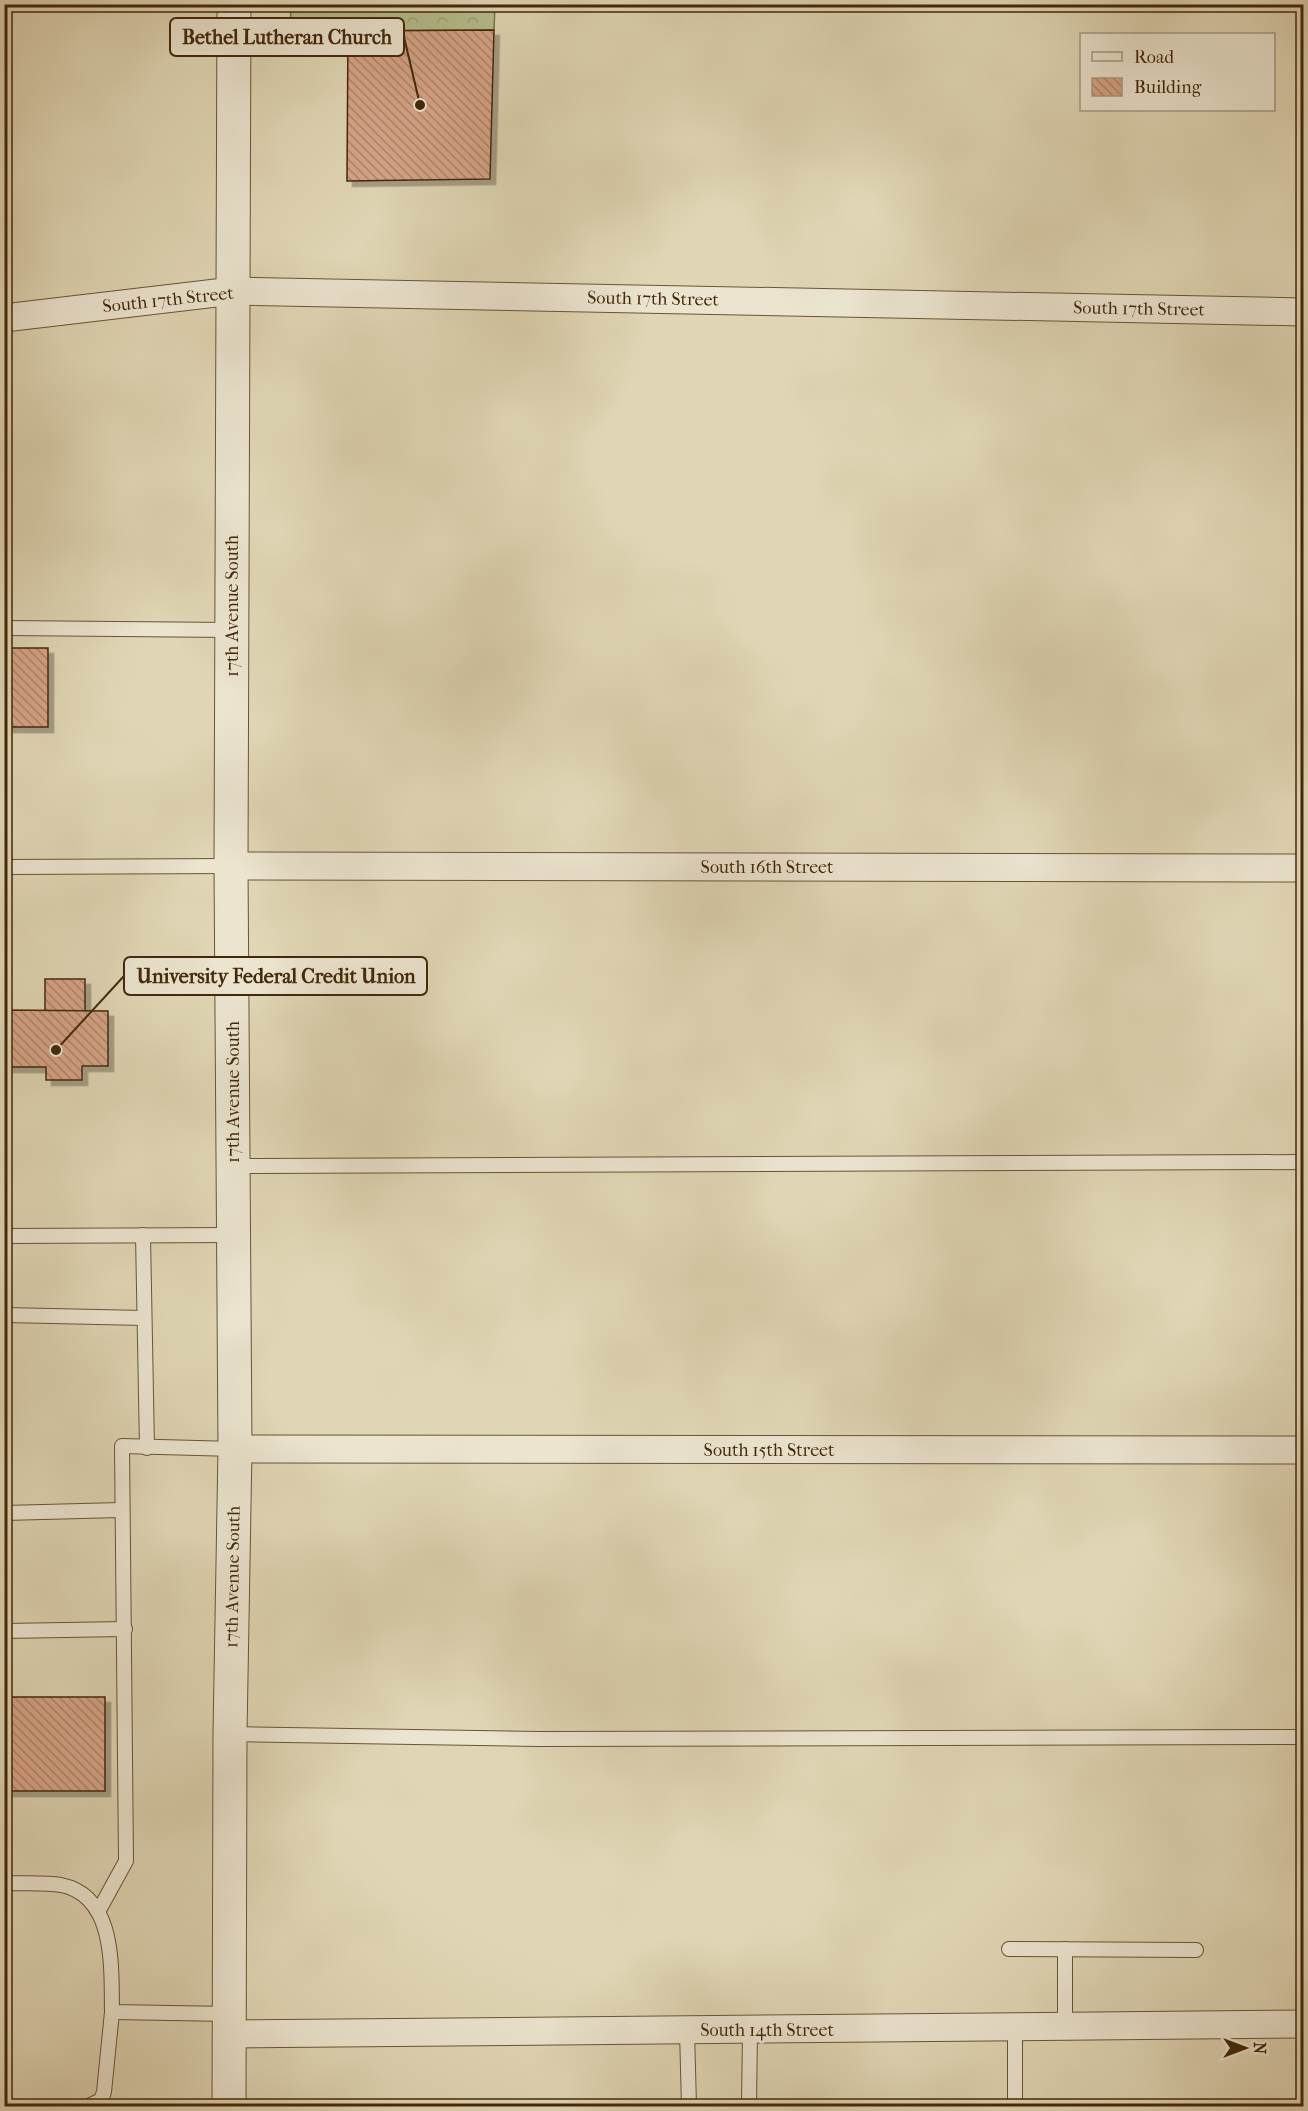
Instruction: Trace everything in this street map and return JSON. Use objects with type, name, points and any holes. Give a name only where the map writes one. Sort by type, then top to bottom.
[{"type":"street","name":"17th Avenue South","points":[[229,2106],[230,1734],[235,1449],[231,866],[234,4]]},
{"type":"street","name":"South 17th Street","points":[[4,318],[233,291],[1304,312]]},
{"type":"street","name":"South 16th Street","points":[[231,866],[1304,868]]},
{"type":"street","name":"South 15th Street","points":[[235,1449],[1304,1450]]},
{"type":"street","name":"South 14th Street","points":[[230,2024],[687,2031],[1304,2024]]},
{"type":"lane","points":[[4,628],[232,630]]},
{"type":"lane","points":[[4,867],[231,866]]},
{"type":"lane","points":[[233,1166],[1304,1162]]},
{"type":"lane","points":[[143,1235],[147,1448]]},
{"type":"lane","points":[[4,1236],[234,1235]]},
{"type":"lane","points":[[4,1315],[144,1318]]},
{"type":"lane","points":[[98,1912],[126,1861],[122,1446],[235,1449]]},
{"type":"lane","points":[[4,1513],[121,1510]]},
{"type":"lane","points":[[4,1631],[125,1629]]},
{"type":"lane","points":[[230,1734],[538,1739],[1304,1737]]},
{"type":"lane","points":[[4,1883],[61,1885],[76,1891],[98,1912],[106,1931],[110,1954],[112,2012],[104,2092],[100,2100],[89,2106]]},
{"type":"lane","points":[[1010,1949],[1196,1950]]},
{"type":"lane","points":[[1065,1949],[1065,2028]]},
{"type":"lane","points":[[112,2012],[230,2024]]},
{"type":"lane","points":[[1015,2028],[1015,2106]]},
{"type":"lane","points":[[749,2106],[750,2030]]},
{"type":"lane","points":[[687,2031],[688,2106]]},
{"type":"green space","points":[[291,5],[495,5],[494,30],[290,31]]},
{"type":"building","points":[[494,30],[490,179],[347,181],[348,31]]},
{"type":"building","points":[[4,648],[48,648],[48,727],[4,727]]},
{"type":"building","points":[[45,979],[85,979],[85,1011],[45,1011]]},
{"type":"building","points":[[5,1010],[108,1011],[108,1066],[82,1066],[82,1080],[46,1080],[46,1067],[4,1067]]},
{"type":"building","points":[[4,1697],[105,1697],[105,1791],[4,1791]]},
{"type":"place","name":"Bethel Lutheran Church","points":[[420,105]]},
{"type":"place","name":"University Federal Credit Union","points":[[56,1050]]}]
